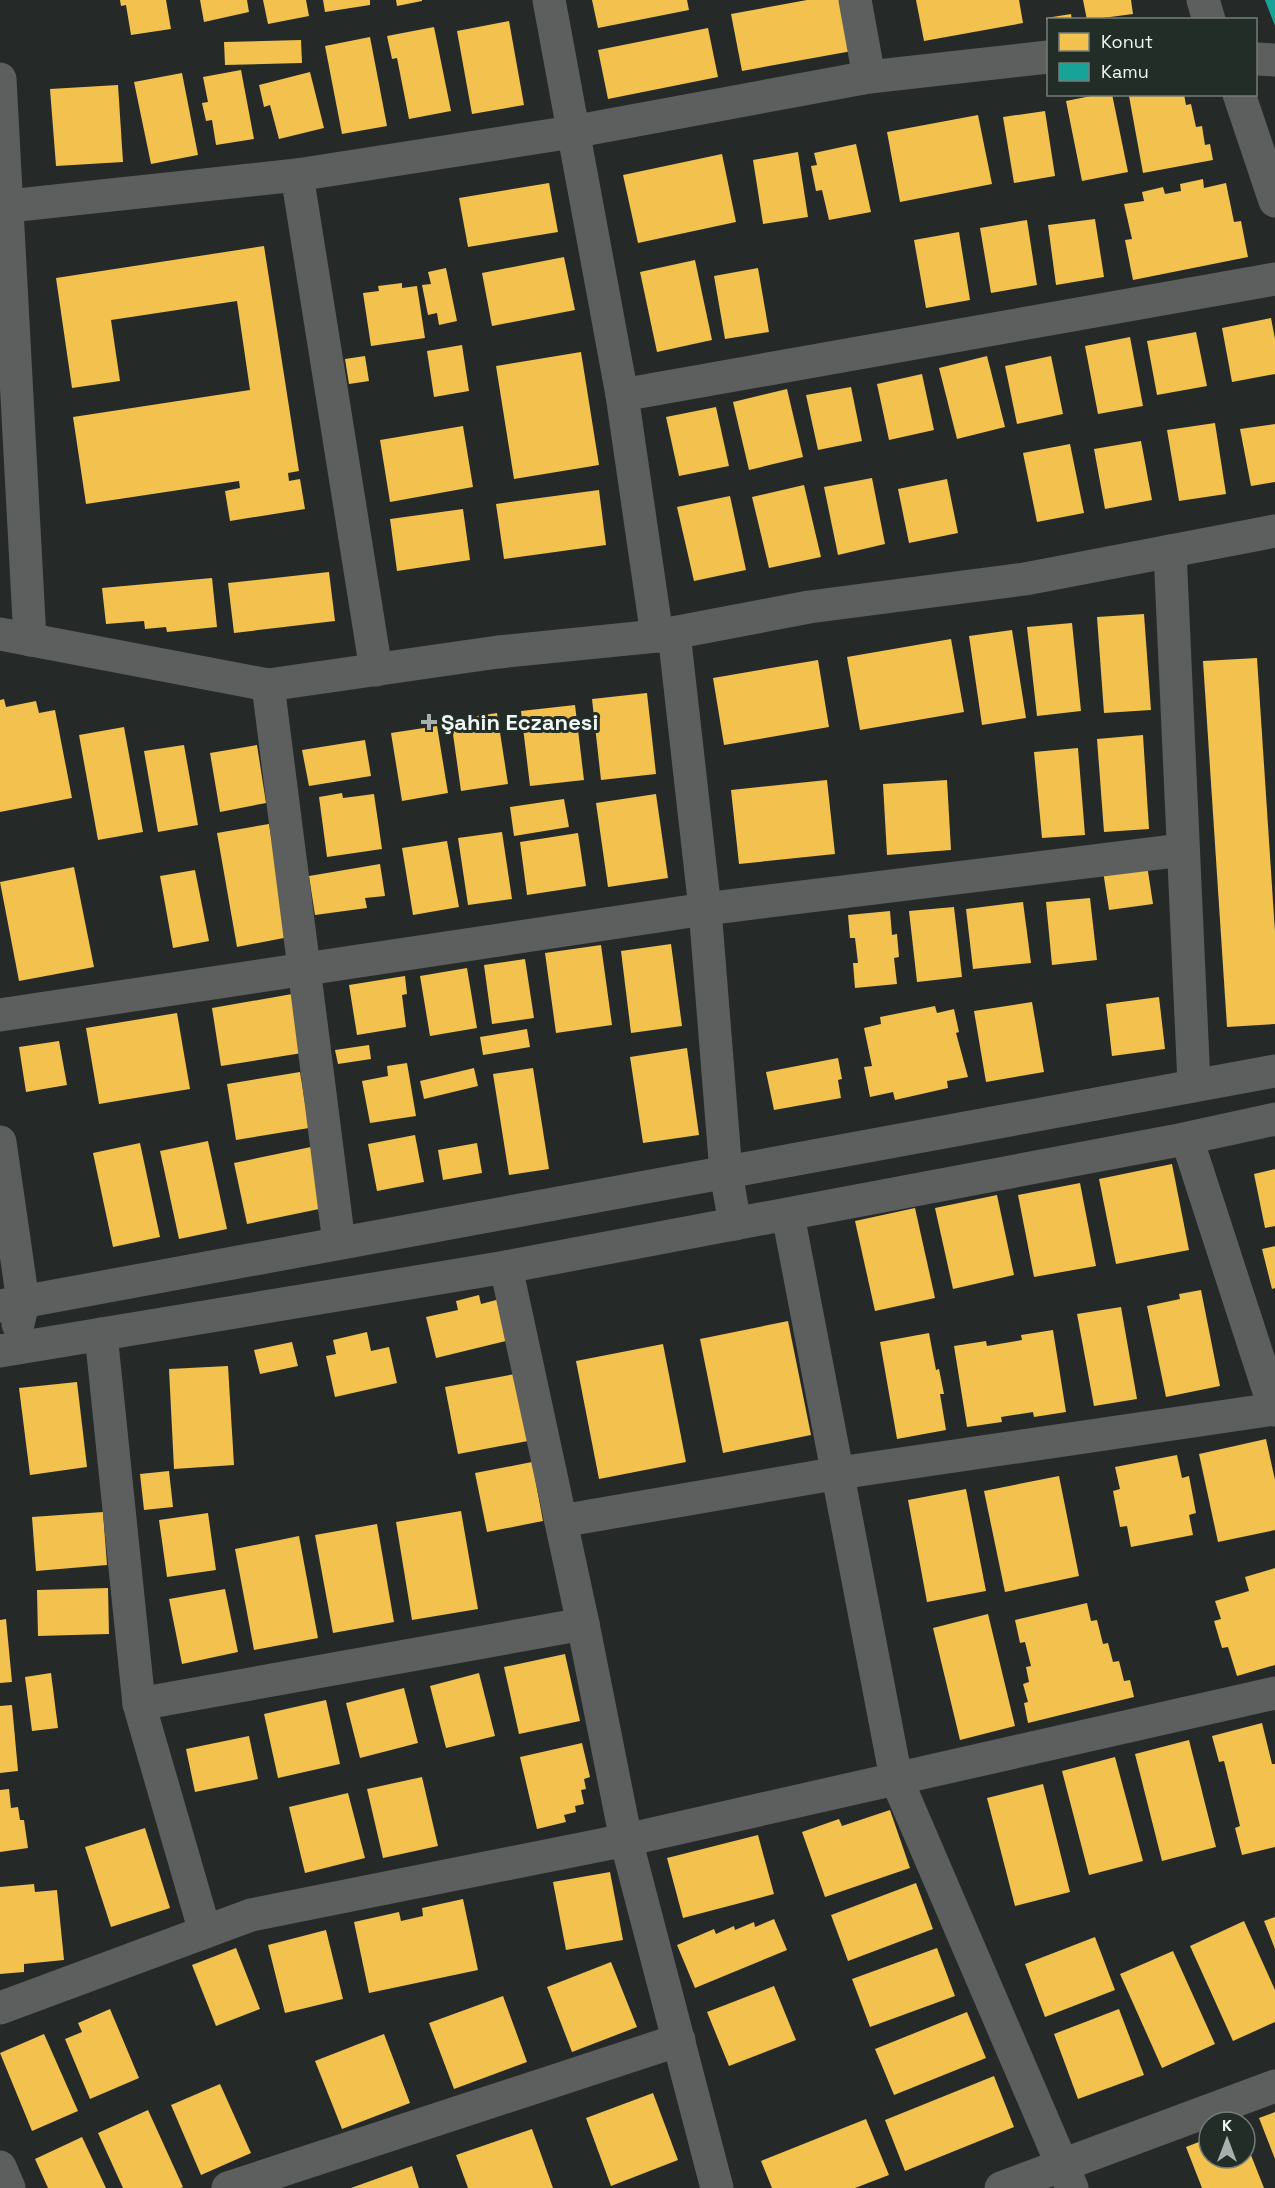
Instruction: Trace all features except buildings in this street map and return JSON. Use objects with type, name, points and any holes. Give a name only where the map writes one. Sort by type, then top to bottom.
[{"type":"street","points":[[549,0],[666,634],[705,909],[726,1173],[735,1224]]},
{"type":"street","points":[[855,0],[869,77]]},
{"type":"street","points":[[1203,0],[1208,18]]},
{"type":"street","points":[[9,206],[297,175],[572,132],[869,77],[1047,57]]},
{"type":"street","points":[[1257,59],[1275,60]]},
{"type":"street","points":[[0,79],[9,206],[15,637],[268,685],[498,651],[666,634],[809,607],[1025,579],[1275,531]]},
{"type":"street","points":[[1240,96],[1275,201]]},
{"type":"street","points":[[297,175],[376,670]]},
{"type":"street","points":[[622,395],[1275,279]]},
{"type":"street","points":[[1170,551],[1194,1084]]},
{"type":"street","points":[[268,685],[339,1243]]},
{"type":"street","points":[[0,1015],[705,909],[1182,850]]},
{"type":"street","points":[[11,1304],[726,1173],[1194,1084],[1275,1071]]},
{"type":"street","points":[[0,1142],[11,1304],[6,1350],[506,1267],[788,1215],[1275,1119]]},
{"type":"street","points":[[561,1521],[839,1473],[1275,1410],[1187,1138]]},
{"type":"street","points":[[788,1215],[896,1778],[1067,2176]]},
{"type":"street","points":[[506,1267],[583,1624],[626,1840],[717,2188]]},
{"type":"street","points":[[101,1334],[139,1704],[205,1932]]},
{"type":"street","points":[[139,1704],[583,1624]]},
{"type":"street","points":[[0,2008],[251,1915],[626,1840],[1275,1693]]},
{"type":"street","points":[[228,2188],[679,2040]]},
{"type":"street","points":[[1001,2188],[1067,2176],[1275,2086]]},
{"type":"street","points":[[0,2167],[9,2188]]},
{"type":"place","name":"Şahin Eczanesi","points":[[429,722]]}]
